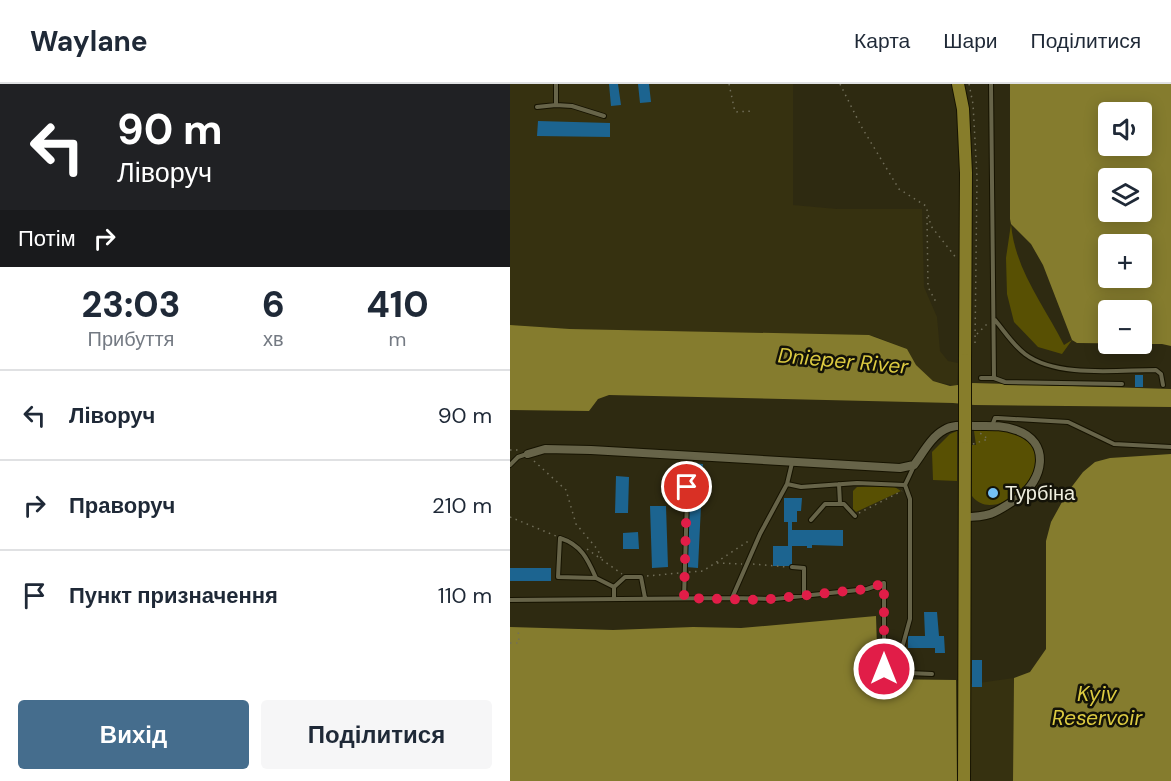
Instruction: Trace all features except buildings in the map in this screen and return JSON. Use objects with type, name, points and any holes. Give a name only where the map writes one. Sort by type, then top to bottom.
[{"type":"main road","points":[[958,84],[965,140],[965,360],[971,437],[963,517],[964,781]]},
{"type":"street","points":[[528,454],[545,449],[591,450],[900,468],[914,465],[935,436],[944,429],[954,426],[991,426],[1018,430],[1032,440],[1040,456],[1038,476],[1027,492],[986,517],[963,517]]},
{"type":"lane","points":[[556,84],[556,105]]},
{"type":"lane","points":[[991,84],[993,378]]},
{"type":"lane","points":[[537,107],[572,106],[603,116]]},
{"type":"lane","points":[[994,320],[1012,343],[1024,354],[1043,365],[1065,369],[1156,370],[1161,374],[1162,385]]},
{"type":"lane","points":[[981,378],[993,378],[1005,382],[1122,384]]},
{"type":"lane","points":[[991,426],[995,418],[1068,422],[1114,444],[1171,447]]},
{"type":"lane","points":[[510,465],[518,457],[528,454]]},
{"type":"lane","points":[[732,598],[760,534],[787,484],[792,463]]},
{"type":"lane","points":[[914,465],[905,485],[910,499],[910,619],[902,648],[902,663],[909,673],[932,674]]},
{"type":"lane","points":[[684,598],[688,466]]},
{"type":"lane","points":[[787,484],[801,487],[839,484],[900,483],[905,485]]},
{"type":"lane","points":[[839,484],[840,504]]},
{"type":"lane","points":[[811,520],[825,504],[844,504],[855,516]]},
{"type":"lane","points":[[596,578],[585,553],[568,540],[560,538],[558,577],[596,578],[614,587]]},
{"type":"lane","points":[[792,567],[804,568],[804,595]]},
{"type":"lane","points":[[614,599],[614,587],[625,577],[641,577],[645,598]]},
{"type":"lane","points":[[510,600],[732,598],[760,600],[867,589],[884,583],[884,669],[888,676],[893,677]]},
{"type":"path","points":[[729,84],[735,112],[753,111]]},
{"type":"path","points":[[840,84],[861,126],[899,189],[926,206],[928,286],[936,302]]},
{"type":"path","points":[[969,84],[973,104],[977,177],[975,344]]},
{"type":"path","points":[[926,213],[942,243],[966,267]]},
{"type":"path","points":[[976,335],[994,320]]},
{"type":"path","points":[[518,457],[529,458],[559,481],[566,490],[576,524],[598,550],[601,558]]},
{"type":"path","points":[[855,516],[901,493],[905,485]]},
{"type":"path","points":[[510,517],[560,538]]},
{"type":"path","points":[[641,577],[699,572],[760,534]]},
{"type":"path","points":[[585,548],[625,577]]},
{"type":"path","points":[[716,563],[792,567]]},
{"type":"path","points":[[510,643],[519,643],[518,628]]},
{"type":"shaded area","points":[[510,84],[793,84],[793,205],[837,209],[922,209],[924,287],[937,317],[940,351],[948,361],[958,363],[957,386],[933,381],[916,365],[907,349],[874,336],[570,329],[510,325]]},
{"type":"shaded area","points":[[1011,224],[1018,257],[1024,272],[1064,345],[1072,340],[1062,354],[1038,347],[1014,322],[1007,294],[1006,258]]},
{"type":"shaded area","points":[[957,431],[957,481],[933,480],[932,452],[950,434]]},
{"type":"shaded area","points":[[974,431],[1001,431],[1016,434],[1031,445],[1036,459],[1033,473],[1024,487],[1011,498],[997,504],[983,504],[972,496],[972,445],[976,445]]},
{"type":"shaded area","points":[[893,486],[901,491],[856,512],[853,509],[853,491],[857,487]]},
{"type":"shaded area","points":[[1014,678],[1013,781],[957,781],[956,680],[964,685]]},
{"type":"water","points":[[1010,84],[1171,84],[1171,346],[1152,344],[1152,300],[1098,300],[1098,343],[1077,343],[1072,340],[1043,265],[1031,244],[1011,224]]},
{"type":"water","name":"Dnieper River","points":[[510,325],[570,329],[869,335],[907,349],[916,365],[933,381],[950,386],[973,383],[1171,389],[1171,407],[974,405],[609,395],[598,399],[589,411],[510,410]]},
{"type":"water","name":"Kyiv Reservoir","points":[[1171,454],[1171,781],[1013,781],[1014,678],[1030,672],[1046,649],[1046,541],[1051,522],[1067,493],[1083,472],[1095,462],[1110,458]]},
{"type":"water","points":[[876,616],[878,679],[956,680],[957,781],[510,781],[510,627],[613,630],[741,628]]},
{"type":"place","name":"Турбіна","points":[[993,493]]},
{"type":"route","points":[[687,487],[684,598],[760,600],[867,589],[884,583],[884,669]]}]
